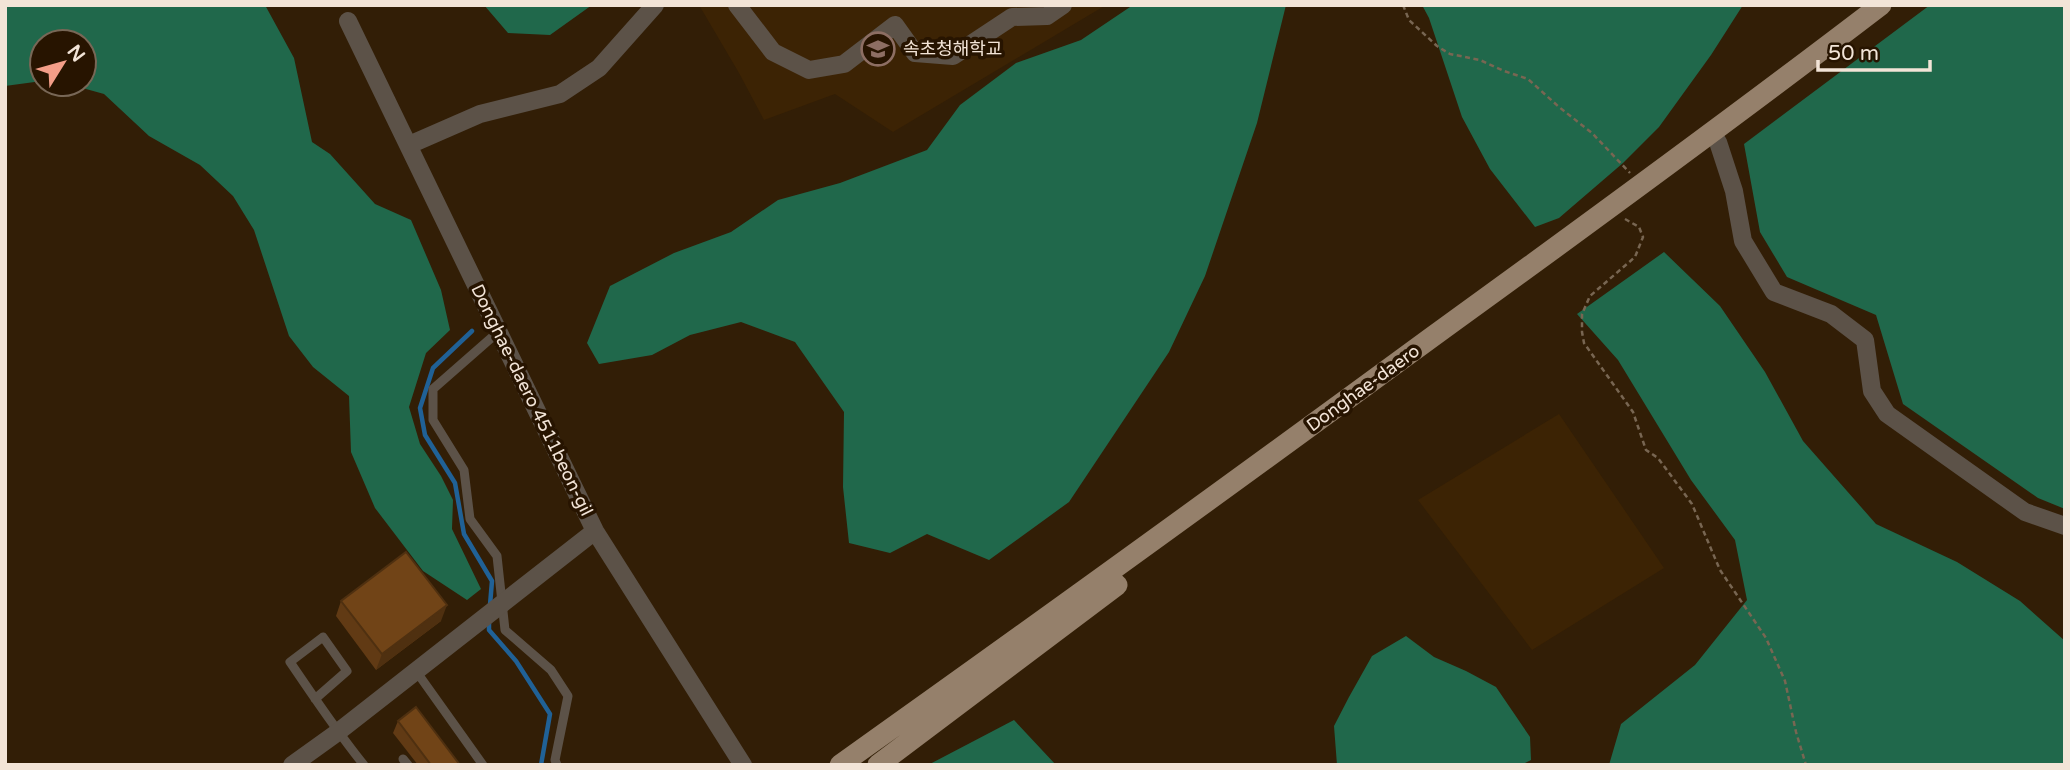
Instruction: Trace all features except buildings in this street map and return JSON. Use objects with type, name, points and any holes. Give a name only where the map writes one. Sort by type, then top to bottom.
[{"type":"main road","name":"Donghae-daero","points":[[840,765],[1089,588],[1719,129],[1881,5]]},
{"type":"main road","name":"Donghae-daero","points":[[878,765],[1167,547],[1718,142],[1898,5]]},
{"type":"street","points":[[409,145],[480,114],[561,94],[599,68],[655,5]]},
{"type":"street","points":[[737,5],[773,52],[809,71],[844,64],[895,25],[915,52],[953,55],[1012,17],[1046,16],[1063,5]]},
{"type":"street","name":"Donghae-daero 4511beon-gil","points":[[348,21],[594,531],[743,765]]},
{"type":"street","points":[[1718,142],[1734,191],[1744,241],[1774,292],[1831,314],[1865,340],[1872,391],[1887,414],[2025,512],[2065,526]]},
{"type":"street","points":[[292,765],[338,733],[594,531]]},
{"type":"lane","points":[[499,332],[433,389],[433,420],[464,470],[470,519],[497,556],[505,630],[551,670],[568,696],[555,760],[557,765]]},
{"type":"lane","points":[[315,699],[347,671],[323,638],[290,662],[315,699],[338,733],[364,765]]},
{"type":"lane","points":[[416,671],[483,765]]},
{"type":"path","points":[[1403,5],[1409,20],[1437,46],[1450,54],[1480,60],[1528,79],[1592,133],[1641,185]]},
{"type":"path","points":[[1618,216],[1639,227],[1643,237],[1635,257],[1590,296],[1583,314],[1584,343],[1633,412],[1646,450],[1658,458],[1692,504],[1720,570],[1766,638],[1786,681],[1806,765]]},
{"type":"shaded area","name":"속초청해학교","points":[[699,5],[1106,5],[893,132],[835,94],[764,120]]},
{"type":"shaded area","points":[[1559,414],[1664,568],[1532,650],[1418,500]]},
{"type":"green space","points":[[5,5],[265,5],[294,58],[312,142],[330,154],[375,204],[411,220],[441,290],[450,330],[426,353],[409,407],[420,444],[453,500],[452,529],[481,589],[467,600],[423,571],[375,508],[351,452],[349,396],[313,367],[289,336],[254,230],[233,196],[200,165],[149,136],[104,94],[98,92],[98,28],[28,28],[28,83],[5,86]]},
{"type":"green space","points":[[484,5],[592,5],[550,35],[508,33]]},
{"type":"green space","points":[[1133,5],[1286,5],[1257,123],[1205,276],[1169,352],[1069,502],[989,560],[927,534],[890,553],[849,543],[843,487],[844,412],[795,342],[741,322],[690,335],[652,355],[599,364],[587,343],[610,286],[674,253],[731,232],[778,200],[840,183],[927,150],[960,105],[1016,63],[1081,40]]},
{"type":"green space","points":[[1422,5],[1743,5],[1659,127],[1623,163],[1559,218],[1535,227],[1490,169],[1462,117],[1429,18]]},
{"type":"green space","points":[[1930,5],[2065,5],[2065,509],[2038,498],[1903,404],[1876,315],[1787,277],[1760,232],[1744,144]]},
{"type":"green space","points":[[1664,252],[1720,306],[1765,372],[1803,441],[1876,524],[1957,562],[2020,601],[2065,641],[2065,765],[1609,765],[1621,724],[1695,665],[1747,600],[1735,540],[1691,480],[1618,360],[1577,314]]},
{"type":"green space","points":[[1406,636],[1434,657],[1496,687],[1530,737],[1531,760],[1521,765],[1337,765],[1334,726],[1349,697],[1372,656]]},
{"type":"green space","points":[[1014,720],[1056,765],[928,765]]},
{"type":"waterway","points":[[472,331],[433,368],[420,408],[425,435],[455,483],[464,534],[492,581],[490,605]]},
{"type":"waterway","points":[[489,621],[489,630],[516,661],[550,714],[541,765]]},
{"type":"place","name":"속초청해학교","points":[[878,49]]}]
